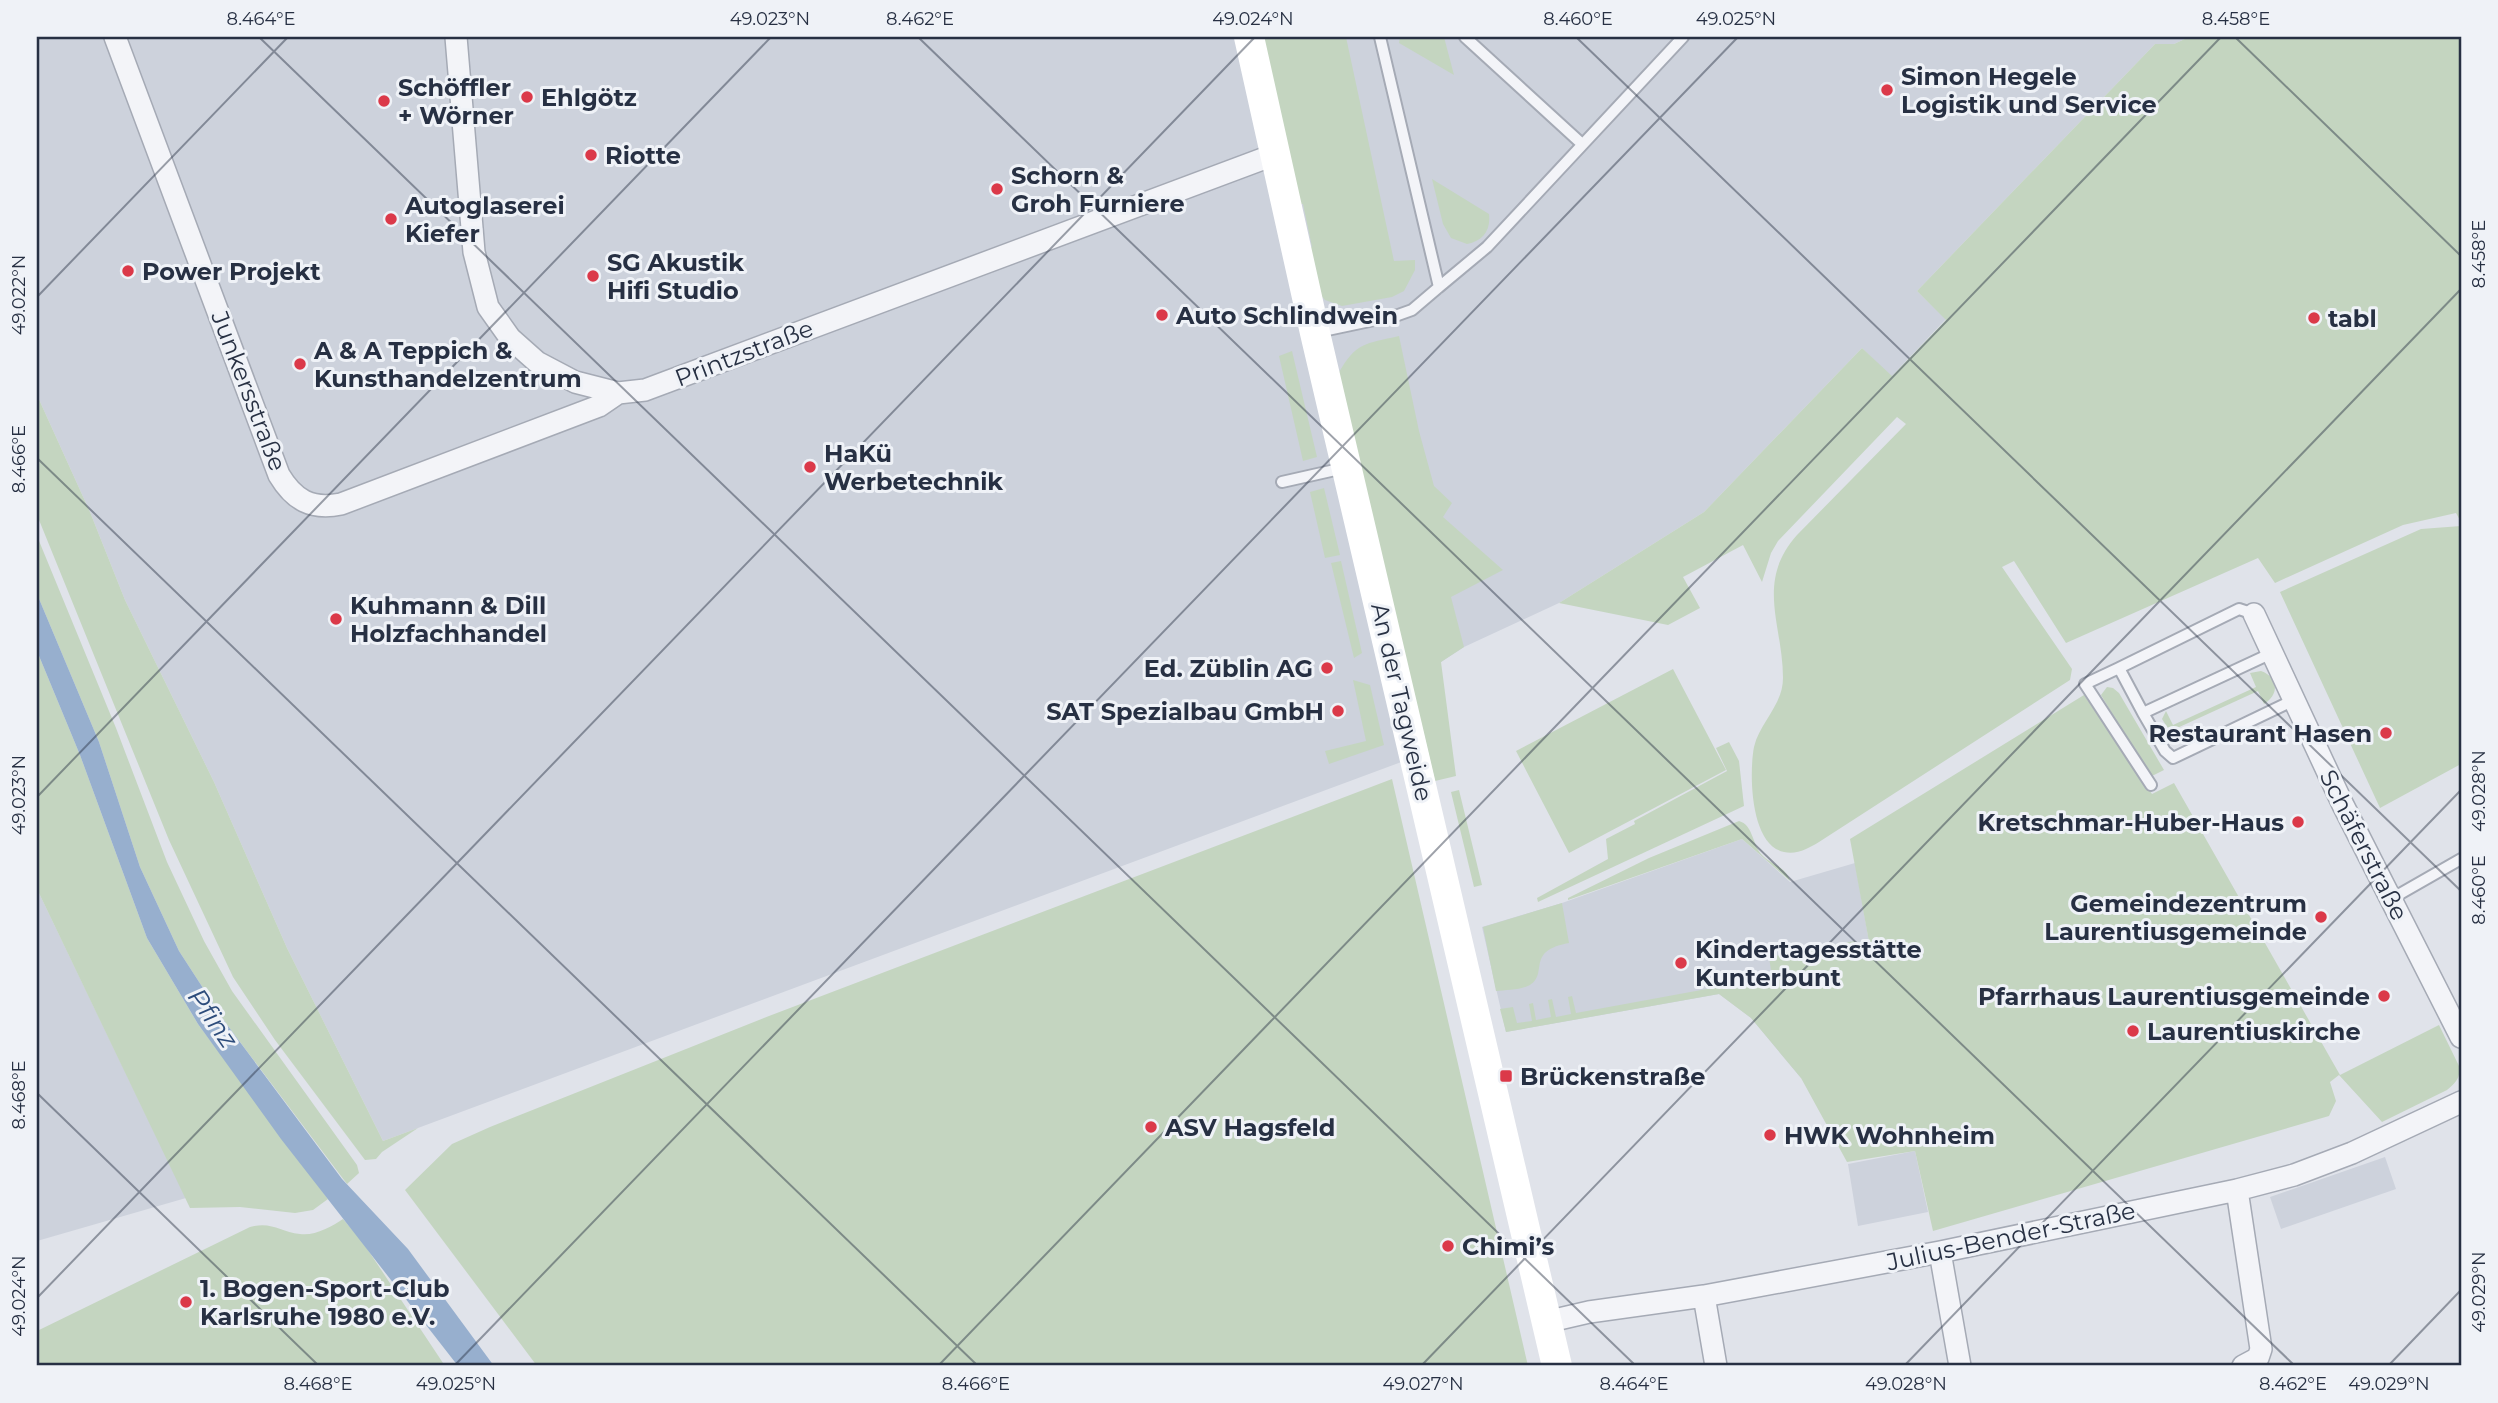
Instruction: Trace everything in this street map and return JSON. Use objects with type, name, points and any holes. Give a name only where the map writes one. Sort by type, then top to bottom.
[{"type":"main road","name":"An der Tagweide","points":[[1249,37],[1315,333],[1557,1366]]},
{"type":"street","name":"Junkersstraße","points":[[115,37],[279,475],[289,492],[302,501],[315,505],[327,507],[341,504],[598,406],[618,393]]},
{"type":"street","name":"Printzstraße","points":[[456,37],[474,252],[488,307],[510,338],[537,362],[575,382],[618,393],[645,390],[1276,154]]},
{"type":"street","name":"Schäferstraße","points":[[2254,614],[2337,794],[2461,1037]]},
{"type":"street","name":"Julius-Bender-Straße","points":[[1546,1321],[1589,1312],[1704,1296],[1940,1252],[2237,1190],[2294,1175],[2352,1153],[2461,1102]]},
{"type":"street","points":[[2237,1190],[2261,1349],[2258,1358],[2243,1366]]},
{"type":"street","points":[[1940,1252],[1960,1366]]},
{"type":"street","points":[[1704,1296],[1716,1366]]},
{"type":"lane","points":[[1380,37],[1439,287]]},
{"type":"lane","points":[[1465,37],[1583,144]]},
{"type":"lane","points":[[1315,333],[1412,310],[1487,247],[1683,37]]},
{"type":"lane","points":[[1282,482],[1348,467]]},
{"type":"lane","points":[[2151,785],[2085,684],[2239,609],[2254,614]]},
{"type":"lane","points":[[2143,713],[2272,653]]},
{"type":"lane","points":[[2119,668],[2165,751],[2172,758],[2294,700]]},
{"type":"lane","points":[[2391,899],[2461,859]]},
{"type":"shaded area","points":[[37,37],[2189,37],[2174,44],[2155,44],[1917,291],[1946,319],[1891,377],[1862,348],[1704,512],[1559,603],[1464,647],[1441,662],[1404,761],[383,1141],[287,948],[214,782],[125,600],[90,512],[37,395]]},
{"type":"shaded area","name":"Kindertagesstätte Kunterbunt","points":[[1742,839],[1790,882],[1855,863],[1872,958],[1801,1078],[1751,1018],[1719,994],[1506,1032],[1482,927],[1562,903]]},
{"type":"shaded area","points":[[37,889],[186,1198],[37,1241]]},
{"type":"shaded area","points":[[1915,1151],[1928,1212],[1858,1226],[1848,1164]]},
{"type":"shaded area","points":[[2385,1157],[2396,1189],[2281,1229],[2270,1197]]},
{"type":"green space","points":[[1260,37],[1346,37],[1394,261],[1415,260],[1415,270],[1404,291],[1392,297],[1342,306],[1325,300],[1316,290],[1307,248],[1312,247],[1303,204],[1298,204]]},
{"type":"green space","points":[[1400,37],[1444,37],[1454,75],[1399,43]]},
{"type":"green space","points":[[2189,37],[2461,37],[2461,522],[2456,513],[2403,525],[2275,583],[2258,558],[2066,643],[2014,561],[2002,567],[2072,669],[2070,680],[1815,844],[1794,853],[1773,847],[1764,836],[1754,807],[1752,759],[1757,738],[1782,688],[1782,659],[1774,604],[1777,570],[1784,552],[1797,535],[1906,424],[1897,417],[1778,541],[1771,553],[1762,582],[1743,545],[1683,577],[1700,608],[1668,625],[1559,603],[1704,512],[1862,348],[1892,376],[1946,320],[1917,291],[2155,44],[2174,44]]},
{"type":"green space","points":[[1432,179],[1489,214],[1489,225],[1482,237],[1467,244],[1451,238],[1443,224]]},
{"type":"green space","points":[[1399,336],[1419,431],[1434,486],[1452,503],[1443,517],[1503,570],[1451,597],[1464,647],[1441,662],[1456,776],[1435,781],[1338,374],[1350,356],[1362,346]]},
{"type":"green space","points":[[1292,351],[1317,457],[1303,461],[1279,356]]},
{"type":"green space","points":[[37,395],[90,512],[125,600],[214,782],[287,948],[383,1141],[418,1128],[376,1159],[365,1160],[275,1040],[233,977],[169,840],[37,515]]},
{"type":"green space","points":[[1324,488],[1340,555],[1325,558],[1310,492]]},
{"type":"green space","points":[[2461,526],[2461,764],[2380,808],[2280,592],[2421,529]]},
{"type":"green space","points":[[37,536],[116,728],[167,862],[204,941],[232,991],[357,1165],[359,1173],[347,1184],[225,1022],[179,951],[140,867],[99,742],[37,594]]},
{"type":"green space","points":[[1341,561],[1362,653],[1354,658],[1331,563]]},
{"type":"green space","points":[[37,651],[80,755],[147,938],[198,1024],[328,1199],[313,1210],[295,1213],[240,1207],[190,1208],[37,889]]},
{"type":"green space","points":[[1673,669],[1726,770],[1569,853],[1516,751]]},
{"type":"green space","points":[[2261,671],[2274,681],[2275,691],[2269,700],[2264,704],[2258,691],[2175,729],[2180,742],[2176,741],[2162,719],[2166,711],[2173,725],[2256,687],[2250,673]]},
{"type":"green space","points":[[1353,680],[1370,685],[1384,745],[1329,764],[1325,751],[1366,741]]},
{"type":"green space","points":[[2107,687],[2119,693],[2164,770],[2150,777],[2101,695]]},
{"type":"green space","points":[[2084,695],[2152,794],[2174,783],[2340,1075],[2439,1025],[2459,1066],[2458,1077],[2453,1085],[2382,1122],[2339,1075],[2330,1082],[2336,1101],[2329,1116],[1933,1231],[1915,1151],[1847,1162],[1801,1078],[1751,1018],[1719,994],[1506,1032],[1500,1009],[1513,1007],[1517,1023],[1532,1021],[1529,1004],[1533,1003],[1536,1020],[1551,1017],[1548,1000],[1552,999],[1556,1017],[1571,1014],[1568,997],[1572,996],[1576,1013],[1772,977],[1769,957],[1855,941],[1858,959],[1872,958],[1850,839]]},
{"type":"green space","points":[[1729,742],[1739,761],[1744,806],[1538,902],[1537,898],[1608,859],[1606,839],[1727,771],[1716,748]]},
{"type":"green space","name":"ASV Hagsfeld","points":[[1392,779],[1528,1366],[537,1366],[405,1190],[452,1144],[490,1127],[769,1016]]},
{"type":"green space","points":[[1459,790],[1482,885],[1474,887],[1451,792]]},
{"type":"green space","points":[[1739,821],[1750,830],[1761,854],[1782,869],[1790,881],[1742,839],[1568,900],[1649,858]]},
{"type":"green space","points":[[1562,903],[1569,943],[1547,951],[1542,957],[1535,980],[1530,985],[1496,991],[1483,927]]},
{"type":"green space","points":[[343,1219],[362,1241],[445,1366],[37,1366],[37,1331],[250,1227],[270,1226],[293,1233],[311,1234]]},
{"type":"water","name":"Pfinz","points":[[37,594],[99,742],[140,867],[179,951],[225,1022],[342,1179],[408,1249],[494,1366],[458,1366],[281,1139],[198,1024],[147,938],[80,755],[37,651]]},
{"type":"place","name":"Simon Hegele Logistik und Service","points":[[1887,90]]},
{"type":"place","name":"Ehlgötz","points":[[527,97]]},
{"type":"place","name":"Schöffler + Wörner","points":[[384,101]]},
{"type":"place","name":"Riotte","points":[[591,155]]},
{"type":"place","name":"Schorn & Groh Furniere","points":[[997,189]]},
{"type":"place","name":"Autoglaserei Kiefer","points":[[391,219]]},
{"type":"place","name":"Power Projekt","points":[[128,271]]},
{"type":"place","name":"SG Akustik Hifi Studio","points":[[593,276]]},
{"type":"place","name":"Auto Schlindwein","points":[[1162,315]]},
{"type":"place","name":"tabl","points":[[2314,318]]},
{"type":"place","name":"A & A Teppich & Kunsthandelzentrum","points":[[300,364]]},
{"type":"place","name":"HaKü Werbetechnik","points":[[810,467]]},
{"type":"place","name":"Kuhmann & Dill Holzfachhandel","points":[[336,619]]},
{"type":"place","name":"Ed. Züblin AG","points":[[1327,668]]},
{"type":"place","name":"SAT Spezialbau GmbH","points":[[1338,711]]},
{"type":"place","name":"Restaurant Hasen","points":[[2386,733]]},
{"type":"place","name":"Kretschmar-Huber-Haus","points":[[2298,822]]},
{"type":"place","name":"Gemeindezentrum Laurentiusgemeinde","points":[[2321,917]]},
{"type":"place","name":"Kindertagesstätte Kunterbunt","points":[[1681,963]]},
{"type":"place","name":"Pfarrhaus Laurentiusgemeinde","points":[[2384,996]]},
{"type":"place","name":"Laurentiuskirche","points":[[2133,1031]]},
{"type":"place","name":"Brückenstraße","points":[[1506,1076]]},
{"type":"place","name":"ASV Hagsfeld","points":[[1151,1127]]},
{"type":"place","name":"HWK Wohnheim","points":[[1770,1135]]},
{"type":"place","name":"Chimi’s","points":[[1448,1246]]},
{"type":"place","name":"1. Bogen-Sport-Club Karlsruhe 1980 e.V.","points":[[186,1302]]}]
